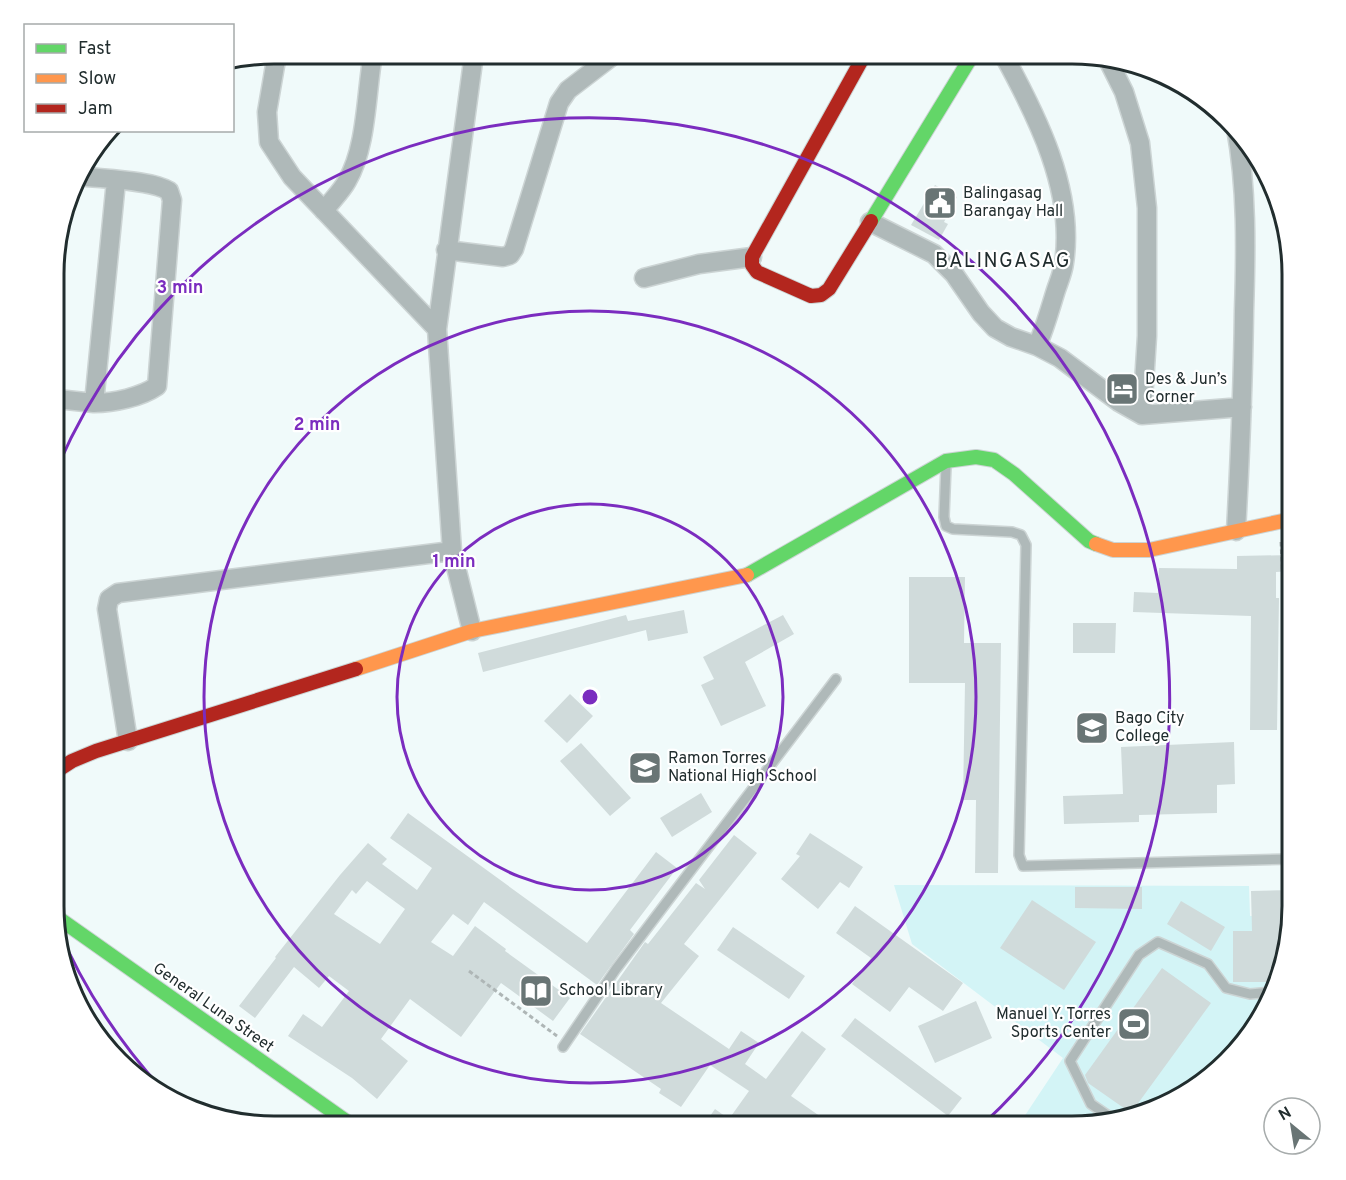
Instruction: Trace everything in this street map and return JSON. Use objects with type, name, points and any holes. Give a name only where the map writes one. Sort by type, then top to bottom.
[{"type":"street","points":[[275,64],[267,112],[269,142],[292,177],[437,328]]},
{"type":"street","points":[[324,211],[346,182],[356,157],[371,64]]},
{"type":"street","points":[[472,631],[452,551],[437,328],[473,64]]},
{"type":"street","points":[[446,250],[503,257],[510,255],[514,249],[559,103],[568,90],[601,64]]},
{"type":"street","points":[[859,65],[752,257],[752,265],[757,272],[811,296],[821,295],[829,288],[967,65]]},
{"type":"street","points":[[1009,65],[1042,130],[1058,179],[1065,222],[1064,264],[1037,346]]},
{"type":"street","points":[[1113,69],[1124,92],[1140,143],[1147,208],[1146,336],[1142,415]]},
{"type":"street","points":[[1236,531],[1246,243],[1239,149]]},
{"type":"street","points":[[64,400],[105,403],[149,391],[157,386],[158,379],[171,200],[169,191],[162,186],[89,177]]},
{"type":"street","points":[[94,403],[116,181]]},
{"type":"street","points":[[870,222],[934,254],[954,274],[981,313],[995,328],[1060,358],[1119,402],[1142,415],[1242,407]]},
{"type":"street","points":[[644,278],[699,264],[752,257]]},
{"type":"street","points":[[65,767],[80,758],[128,741],[472,631],[749,574],[946,461],[976,457],[994,459],[1089,541],[1113,550],[1149,550],[1281,521]]},
{"type":"street","points":[[128,741],[107,609],[109,599],[118,593],[452,551]]},
{"type":"street","name":"General Luna Street","points":[[65,923],[339,1116]]},
{"type":"lane","points":[[946,461],[944,517],[946,526],[953,529],[1012,532],[1022,535],[1026,545],[1019,855],[1023,866],[1282,859]]},
{"type":"lane","points":[[565,1045],[616,969],[836,679]]},
{"type":"lane","points":[[1104,1113],[1092,1104],[1070,1061],[1139,954],[1158,942],[1208,964],[1226,988],[1250,994],[1262,993]]},
{"type":"path","points":[[469,971],[565,1045]]},
{"type":"shaded area","name":"Manuel Y. Torres Sports Center","points":[[894,885],[1249,886],[1250,916],[1281,915],[1274,960],[1260,998],[1246,1022],[1220,1054],[1188,1080],[1164,1094],[1126,1108],[1099,1114],[1025,1115],[1063,1058],[912,944]]},
{"type":"building","points":[[935,185],[957,197],[944,222],[948,224],[939,240],[911,225]]},
{"type":"building","points":[[1281,555],[1281,572],[1276,572],[1276,598],[1279,598],[1277,730],[1250,730],[1251,616],[1133,612],[1134,592],[1158,593],[1159,568],[1237,569],[1237,556]]},
{"type":"building","points":[[909,577],[965,577],[964,643],[1001,643],[998,873],[975,873],[976,800],[963,800],[965,683],[909,683]]},
{"type":"building","points":[[684,610],[688,633],[648,641],[646,630],[483,672],[478,653],[626,615],[628,621]]},
{"type":"building","points":[[783,615],[794,634],[745,662],[766,706],[721,726],[701,685],[714,679],[703,657]]},
{"type":"building","points":[[1073,623],[1116,623],[1115,653],[1073,653]]},
{"type":"building","points":[[570,694],[593,716],[567,743],[544,721]]},
{"type":"building","points":[[1234,742],[1235,784],[1217,785],[1217,813],[1139,815],[1139,822],[1064,824],[1063,796],[1123,794],[1121,747]]},
{"type":"building","points":[[581,743],[631,798],[610,816],[560,761]]},
{"type":"building","points":[[701,793],[712,812],[672,837],[660,818]]},
{"type":"building","points":[[408,813],[587,943],[656,852],[677,868],[630,930],[634,934],[597,985],[484,902],[468,925],[453,914],[431,942],[453,956],[475,926],[506,949],[505,951],[570,998],[553,1021],[501,983],[461,1037],[410,999],[381,1039],[408,1061],[377,1099],[352,1078],[288,1036],[303,1014],[322,1027],[349,991],[329,976],[319,988],[294,967],[255,1018],[239,1006],[275,957],[368,843],[387,859],[382,864],[417,890],[432,868],[390,838]],"holes":[[[367,881],[405,909],[380,944],[334,914],[352,890],[356,894]]]},
{"type":"building","points":[[810,833],[863,867],[849,888],[840,882],[818,909],[781,879],[800,856],[796,854]]},
{"type":"building","points":[[734,835],[757,853],[684,944],[699,956],[661,1003],[729,1049],[741,1031],[759,1043],[745,1064],[766,1079],[802,1031],[826,1049],[791,1096],[819,1115],[732,1115],[749,1091],[710,1065],[681,1107],[659,1093],[661,1089],[580,1034],[645,942],[648,944],[696,883],[705,889],[699,880]]},
{"type":"building","points":[[1075,887],[1142,887],[1142,909],[1075,908]]},
{"type":"building","points":[[1282,890],[1280,933],[1267,982],[1233,982],[1233,931],[1252,931],[1251,891]]},
{"type":"building","points":[[1032,900],[1096,942],[1064,990],[1000,948]]},
{"type":"building","points":[[1181,901],[1225,927],[1211,951],[1167,924]]},
{"type":"building","points":[[855,906],[963,983],[943,1011],[909,987],[890,1012],[852,984],[871,958],[836,933]]},
{"type":"building","points":[[733,927],[805,976],[789,999],[717,950]]},
{"type":"building","points":[[1162,968],[1211,1003],[1137,1105],[1124,1108],[1088,1083],[1085,1075]]},
{"type":"building","points":[[976,1001],[992,1038],[935,1063],[918,1026]]},
{"type":"building","points":[[855,1018],[962,1098],[947,1115],[841,1036]]},
{"type":"building","points":[[715,1109],[724,1115],[710,1115]]},
{"type":"traffic: fast","points":[[871,221],[966,65]]},
{"type":"traffic: fast","points":[[747,575],[946,461],[976,457],[994,460],[1014,474],[1089,541],[1096,544]]},
{"type":"traffic: fast","points":[[65,923],[339,1116]]},
{"type":"traffic: slow","points":[[1096,544],[1113,550],[1149,550],[1281,521]]},
{"type":"traffic: slow","points":[[356,669],[472,631],[747,575]]},
{"type":"traffic: jam","points":[[859,65],[752,257],[752,265],[757,272],[811,296],[821,295],[829,289],[871,221]]},
{"type":"traffic: jam","points":[[65,766],[96,751],[356,669]]},
{"type":"place","name":"Balingasag Barangay Hall","points":[[940,203]]},
{"type":"place","name":"Des & Jun’s Corner","points":[[1122,389]]},
{"type":"place","name":"Bago City College","points":[[1092,728]]},
{"type":"place","name":"Ramon Torres National High School","points":[[645,768]]},
{"type":"place","name":"School Library","points":[[536,991]]},
{"type":"place","name":"Manuel Y. Torres Sports Center","points":[[1134,1024]]},
{"type":"district","name":"BALINGASAG","points":[[1003,262]]}]
